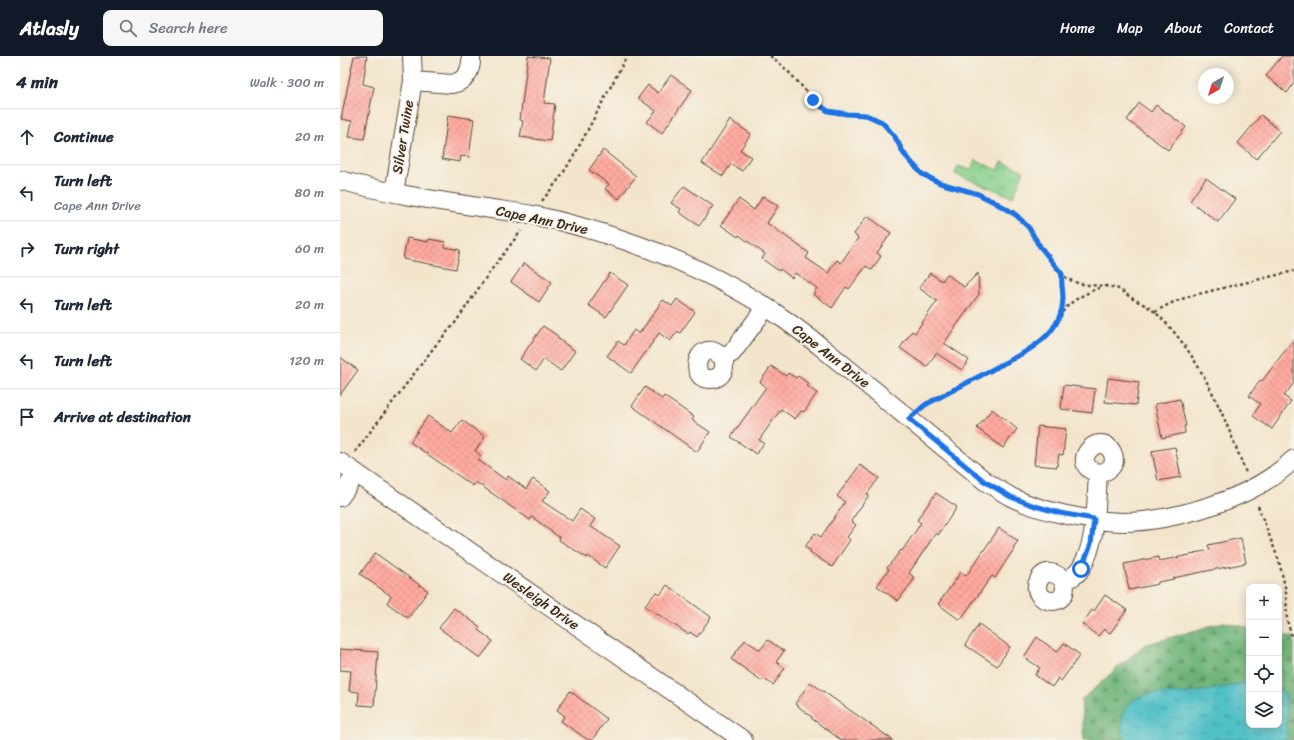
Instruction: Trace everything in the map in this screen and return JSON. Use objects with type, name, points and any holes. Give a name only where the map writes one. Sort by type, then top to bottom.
[{"type":"street","name":"Silver Twine","points":[[394,193],[412,81],[412,56]]},
{"type":"street","name":"Silver Twine","points":[[412,81],[452,84],[458,82],[466,76],[470,69],[471,56]]},
{"type":"street","name":"Cape Ann Drive","points":[[340,180],[359,186],[436,201],[533,215],[606,234],[646,248],[710,275],[766,307],[820,346],[984,481],[1011,497],[1035,506],[1060,513],[1123,522],[1171,516],[1213,505],[1252,489],[1270,479],[1294,459]]},
{"type":"street","points":[[723,358],[732,353],[766,307]]},
{"type":"street","points":[[340,497],[347,467]]},
{"type":"street","name":"Wesleigh Drive","points":[[347,467],[743,740]]},
{"type":"street","points":[[1064,581],[1073,577],[1081,569],[1091,544],[1098,473]]},
{"type":"path","points":[[347,467],[430,352],[455,323],[489,272],[562,175],[576,152],[627,56]]},
{"type":"path","points":[[770,56],[781,64],[798,81],[813,100],[828,111],[866,115],[882,122],[895,137],[904,154],[922,174],[940,183],[978,194],[1016,215],[1029,228],[1062,274],[1073,281],[1086,285],[1115,287],[1155,312],[1191,355],[1204,378],[1230,434],[1279,561],[1286,591],[1287,620],[1290,634],[1294,640]]},
{"type":"path","points":[[1155,312],[1169,304],[1190,296],[1294,271]]},
{"type":"path","points":[[1062,274],[1062,313]]},
{"type":"path","points":[[909,419],[925,405],[1040,343],[1050,333],[1062,313],[1072,302],[1103,286]]},
{"type":"green space","points":[[975,160],[998,170],[1002,162],[1024,171],[1013,197],[955,174],[958,166],[971,170]]},
{"type":"green space","points":[[1224,622],[1246,627],[1246,728],[1282,728],[1282,635],[1294,637],[1294,740],[1084,740],[1081,700],[1144,645]]},
{"type":"water","points":[[1246,683],[1246,728],[1282,728],[1282,691],[1285,695],[1287,714],[1287,740],[1126,740],[1122,732],[1122,716],[1126,708],[1134,700],[1148,695],[1196,692]]},
{"type":"building","points":[[354,56],[367,56],[363,84],[374,87],[364,139],[349,137],[352,121],[341,119]]},
{"type":"building","points":[[528,56],[550,58],[544,103],[555,104],[550,141],[520,137],[523,121],[520,120]]},
{"type":"building","points":[[1282,56],[1294,56],[1294,83],[1287,93],[1266,76]]},
{"type":"building","points":[[671,75],[692,90],[662,133],[647,122],[656,111],[638,98],[648,85],[658,93]]},
{"type":"building","points":[[1139,103],[1151,112],[1156,105],[1186,127],[1168,150],[1127,120]]},
{"type":"building","points":[[448,115],[474,119],[469,157],[461,156],[460,162],[442,159]]},
{"type":"building","points":[[1261,115],[1280,131],[1256,159],[1238,143]]},
{"type":"building","points":[[730,120],[751,134],[740,150],[751,157],[742,171],[731,164],[723,176],[702,163]]},
{"type":"building","points":[[603,150],[636,176],[619,199],[605,189],[609,184],[589,170]]},
{"type":"building","points":[[1206,178],[1235,199],[1218,222],[1190,201]]},
{"type":"building","points":[[684,186],[713,206],[699,226],[679,212],[681,209],[671,203]]},
{"type":"building","points":[[763,196],[778,206],[767,223],[809,253],[806,258],[828,273],[837,260],[841,263],[858,238],[854,234],[867,216],[891,233],[877,253],[881,256],[872,270],[866,266],[849,289],[846,287],[832,308],[813,294],[817,288],[795,273],[792,278],[780,269],[779,271],[762,259],[765,254],[739,235],[738,237],[721,225],[739,199],[754,210]]},
{"type":"building","points":[[407,238],[428,242],[429,239],[445,242],[444,247],[460,250],[456,269],[403,259]]},
{"type":"building","points":[[524,263],[552,282],[539,302],[511,282]]},
{"type":"building","points":[[610,273],[628,285],[606,317],[588,305]]},
{"type":"building","points":[[930,273],[942,281],[947,274],[964,287],[978,273],[979,294],[944,343],[969,360],[962,370],[936,353],[927,367],[900,348],[912,331],[915,333],[937,301],[919,288]]},
{"type":"building","points":[[677,299],[695,312],[680,333],[678,331],[670,341],[659,333],[631,373],[607,356],[618,341],[624,345],[634,330],[639,334],[663,300],[672,306]]},
{"type":"building","points":[[543,326],[558,336],[557,338],[575,351],[561,371],[544,359],[536,371],[520,359]]},
{"type":"building","points":[[1294,339],[1294,383],[1284,396],[1291,401],[1272,429],[1253,416],[1260,404],[1249,396],[1260,380],[1262,381]]},
{"type":"building","points":[[340,357],[358,370],[340,395]]},
{"type":"building","points":[[771,366],[786,376],[788,373],[796,378],[798,376],[809,384],[807,386],[817,393],[804,412],[801,411],[795,419],[781,409],[759,440],[764,443],[756,454],[731,437],[766,387],[760,382]]},
{"type":"building","points":[[1108,378],[1139,382],[1136,405],[1105,402]]},
{"type":"building","points":[[1064,385],[1095,389],[1092,413],[1061,409]]},
{"type":"building","points":[[645,387],[662,399],[664,396],[694,417],[692,420],[710,432],[697,452],[632,406]]},
{"type":"building","points":[[1180,399],[1186,426],[1184,426],[1185,433],[1162,438],[1155,404]]},
{"type":"building","points":[[992,409],[1017,429],[1003,448],[977,428]]},
{"type":"building","points":[[428,416],[452,433],[462,420],[485,437],[475,451],[481,456],[478,460],[506,480],[508,476],[526,489],[533,479],[550,491],[542,501],[572,521],[580,509],[595,519],[590,526],[620,546],[605,568],[588,556],[587,558],[559,540],[560,538],[532,517],[530,520],[476,482],[473,486],[410,442]]},
{"type":"building","points":[[1038,426],[1066,429],[1063,455],[1059,454],[1057,467],[1034,465]]},
{"type":"building","points":[[1175,447],[1181,477],[1158,481],[1152,451]]},
{"type":"building","points":[[860,465],[879,478],[867,494],[869,495],[851,521],[856,525],[847,537],[850,540],[832,567],[805,547],[815,533],[821,537],[845,502],[837,496]]},
{"type":"building","points":[[936,493],[957,507],[938,535],[936,533],[909,573],[915,578],[898,601],[877,586],[889,569],[887,568],[901,550],[902,551],[921,523],[917,520]]},
{"type":"building","points":[[999,528],[1018,541],[995,578],[992,576],[960,620],[938,604],[961,572],[966,576]]},
{"type":"building","points":[[1241,538],[1246,563],[1173,578],[1174,579],[1158,582],[1158,584],[1129,590],[1124,564],[1158,557],[1159,561],[1195,554],[1194,553],[1210,550],[1208,545]]},
{"type":"building","points":[[375,553],[428,591],[408,618],[387,603],[391,596],[360,574]]},
{"type":"building","points":[[667,585],[711,617],[697,637],[690,632],[688,634],[645,606],[656,592],[660,595]]},
{"type":"building","points":[[1105,595],[1127,610],[1110,633],[1104,629],[1098,636],[1082,624],[1092,610],[1094,611]]},
{"type":"building","points":[[454,608],[480,627],[478,630],[493,641],[480,658],[439,628]]},
{"type":"building","points":[[979,624],[1010,647],[997,666],[965,645]]},
{"type":"building","points":[[1037,637],[1057,652],[1064,643],[1080,655],[1061,681],[1058,678],[1052,687],[1035,675],[1040,668],[1024,657]]},
{"type":"building","points":[[745,640],[760,650],[768,640],[784,651],[776,662],[785,668],[773,685],[764,679],[762,681],[731,659]]},
{"type":"building","points":[[340,649],[378,652],[374,706],[358,705],[359,692],[349,691],[351,671],[340,670]]},
{"type":"building","points":[[810,682],[893,740],[841,740],[795,704]]},
{"type":"building","points":[[570,691],[607,719],[592,740],[588,740],[561,721],[565,716],[557,710]]},
{"type":"route","points":[[813,100],[828,111],[866,115],[882,122],[895,137],[904,154],[922,174],[940,183],[978,194],[1016,215],[1029,228],[1038,244],[1062,274],[1062,313],[1050,333],[1040,343],[925,405],[909,419],[984,481],[1011,497],[1060,513],[1094,519],[1091,544],[1081,569]]}]
